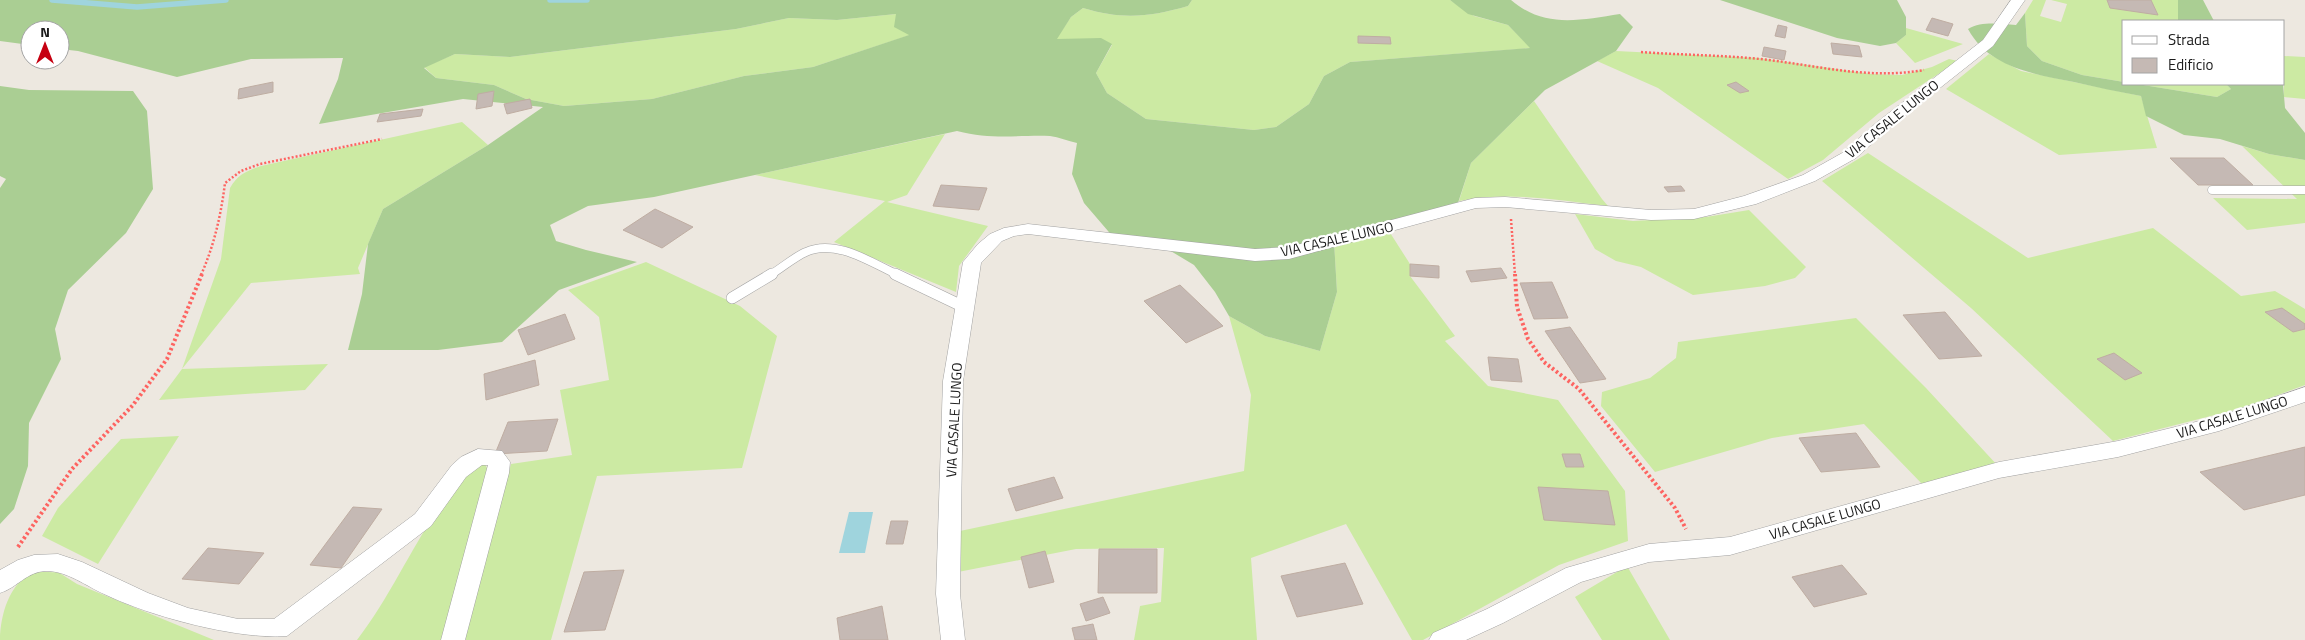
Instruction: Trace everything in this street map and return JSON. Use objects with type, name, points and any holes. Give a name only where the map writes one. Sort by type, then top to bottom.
[{"type":"street","name":"VIA CASALE LUNGO","points":[[953,640],[948,594],[953,381],[972,262],[984,246],[1010,230],[1038,230],[1255,256],[1289,253],[1475,203],[1505,202],[1651,215],[1694,214],[1742,202],[1809,178],[1850,155],[1882,126],[1988,43],[2018,0]]},
{"type":"street","name":"VIA CASALE LUNGO","points":[[1441,640],[1495,616],[1574,575],[1649,553],[1730,546],[1999,470],[2118,448],[2220,424],[2305,394]]},
{"type":"street","points":[[3,581],[32,565],[57,562],[164,613],[232,633],[268,634],[283,625],[423,520],[459,471],[468,463],[478,457],[496,458],[499,462],[498,473],[453,640]]},
{"type":"lane","points":[[2212,190],[2305,190]]},
{"type":"lane","points":[[732,298],[807,252],[827,248],[848,252],[964,307]]},
{"type":"path","points":[[1641,52],[1759,58],[1871,74],[1902,75],[1932,67]]},
{"type":"path","points":[[3,581],[14,554],[72,469],[133,405],[167,359],[208,257],[222,210],[225,183],[241,171],[260,164],[382,139]]},
{"type":"path","points":[[1505,202],[1512,221],[1512,252],[1517,307],[1528,339],[1544,362],[1579,389],[1675,508],[1697,549]]},
{"type":"green space","points":[[0,0],[1192,0],[1188,6],[1161,13],[1136,16],[1123,16],[1083,8],[1071,17],[1057,39],[1101,38],[1112,44],[1096,73],[1107,93],[1146,119],[1254,130],[1276,127],[1309,104],[1324,76],[1350,62],[1530,48],[1508,25],[1468,14],[1450,0],[1511,0],[1524,9],[1550,19],[1577,20],[1620,14],[1633,27],[1616,51],[1545,90],[1471,163],[1456,209],[1334,241],[1337,292],[1320,351],[1265,336],[1229,316],[1215,292],[1194,265],[1159,244],[1114,238],[1084,203],[1072,174],[1077,143],[1050,136],[993,136],[957,131],[654,197],[588,206],[550,225],[556,241],[637,262],[559,290],[502,342],[438,350],[348,350],[362,294],[368,244],[383,209],[488,145],[543,107],[463,99],[319,124],[338,79],[343,58],[251,59],[177,77],[70,50],[70,20],[20,20],[20,44],[0,41]],"holes":[[[896,14],[894,27],[909,35],[813,67],[744,76],[652,99],[564,106],[526,99],[494,85],[436,78],[424,68],[455,54],[510,57],[736,29],[789,18],[837,20]]]},
{"type":"green space","points":[[1192,0],[1450,0],[1474,16],[1508,25],[1531,48],[1350,62],[1324,76],[1309,104],[1276,127],[1254,130],[1146,119],[1107,93],[1096,73],[1112,45],[1056,39],[1071,17],[1083,8],[1123,16],[1136,16],[1161,13],[1188,6]]},
{"type":"green space","points":[[1720,0],[1897,0],[1906,17],[1906,35],[1896,43],[1880,46],[1837,38]]},
{"type":"green space","points":[[2033,0],[2046,0],[2040,16],[2061,22],[2067,4],[2051,0],[2178,0],[2178,20],[2122,20],[2122,82],[2082,75],[2042,61],[2027,46],[2025,13]]},
{"type":"green space","points":[[2178,0],[2203,0],[2213,20],[2178,20]]},
{"type":"green space","points":[[2025,13],[2027,46],[2042,61],[2082,75],[2122,82],[2122,85],[2143,85],[2217,97],[2231,89],[2227,85],[2283,85],[2285,108],[2305,133],[2305,160],[2269,154],[2220,139],[2184,135],[2146,116],[2141,96],[2044,76],[2014,67],[1988,53],[1968,29],[1985,24],[2016,25]]},
{"type":"green space","points":[[896,14],[910,35],[813,67],[744,76],[652,99],[564,106],[526,99],[494,85],[436,78],[424,67],[455,54],[510,57],[736,29],[789,18],[837,20]]},
{"type":"green space","points":[[1906,28],[1963,44],[1915,63],[1896,43],[1906,35]]},
{"type":"green space","points":[[1616,51],[1759,58],[1871,74],[1902,75],[1932,67],[1949,59],[1958,61],[1879,113],[1823,160],[1788,179],[1658,88],[1597,61]]},
{"type":"green space","points":[[1989,54],[2021,71],[2141,96],[2157,148],[2059,155],[1946,89]]},
{"type":"green space","points":[[2285,56],[2305,57],[2305,99],[2284,97]]},
{"type":"green space","points":[[2143,85],[2227,85],[2231,89],[2217,97]]},
{"type":"green space","points":[[0,86],[29,90],[133,91],[147,111],[153,189],[126,233],[68,290],[55,329],[61,359],[29,423],[28,466],[14,509],[0,524],[0,188],[6,179],[0,176]]},
{"type":"green space","points":[[1534,101],[1608,206],[1552,199],[1515,197],[1478,198],[1459,201],[1471,163]]},
{"type":"green space","points":[[462,122],[488,145],[383,209],[358,268],[360,274],[251,283],[182,369],[221,259],[230,188],[240,176],[247,171],[261,166]]},
{"type":"green space","points":[[945,134],[907,195],[887,202],[988,226],[959,266],[956,292],[834,242],[885,201],[755,175]]},
{"type":"green space","points":[[2242,146],[2269,154],[2305,160],[2305,223],[2247,230],[2213,198],[2297,199]]},
{"type":"green space","points":[[1868,153],[2028,258],[2153,228],[2241,296],[2275,291],[2305,309],[2305,385],[2246,407],[2113,441],[1971,308],[1822,181]]},
{"type":"green space","points":[[1749,210],[1806,267],[1795,278],[1765,286],[1693,295],[1641,267],[1616,261],[1595,249],[1575,214],[1633,221],[1706,217]]},
{"type":"green space","points":[[1387,228],[1410,264],[1410,276],[1455,336],[1445,341],[1488,386],[1558,400],[1625,491],[1628,541],[1559,565],[1423,640],[1412,640],[1346,524],[1251,558],[1257,640],[1134,640],[1140,606],[1161,602],[1164,548],[1076,549],[958,572],[960,531],[1244,471],[1251,395],[1229,316],[1265,336],[1320,351],[1337,292],[1334,241]]},
{"type":"green space","points":[[646,262],[740,306],[777,336],[742,468],[597,476],[551,640],[466,640],[465,631],[473,599],[511,464],[572,455],[560,390],[609,380],[599,317],[568,290]]},
{"type":"green space","points":[[1856,318],[1926,388],[1998,466],[1924,486],[1864,424],[1772,438],[1655,472],[1601,406],[1602,392],[1650,378],[1676,358],[1678,342]]},
{"type":"green space","points":[[328,364],[305,390],[159,400],[182,369]]},
{"type":"green space","points":[[179,436],[98,564],[42,536],[58,508],[121,439]]},
{"type":"green space","points":[[477,464],[485,464],[488,475],[441,640],[357,640],[380,606],[432,518],[459,481]]},
{"type":"green space","points":[[1627,566],[1670,640],[1602,640],[1575,597]]},
{"type":"green space","points":[[58,572],[77,584],[214,640],[0,640],[4,611],[12,592],[18,584],[25,577],[34,573]]},
{"type":"water","points":[[849,512],[873,512],[865,553],[839,553]]},
{"type":"building","points":[[2107,0],[2151,0],[2158,15],[2110,8]]},
{"type":"building","points":[[1932,18],[1953,24],[1948,36],[1926,30]]},
{"type":"building","points":[[1778,25],[1787,27],[1785,38],[1775,36]]},
{"type":"building","points":[[1358,36],[1390,37],[1391,44],[1358,43]]},
{"type":"building","points":[[1831,43],[1859,46],[1862,57],[1833,54]]},
{"type":"building","points":[[1764,47],[1786,51],[1784,60],[1762,56]]},
{"type":"building","points":[[273,82],[273,92],[238,99],[239,89]]},
{"type":"building","points":[[1736,82],[1749,91],[1740,93],[1727,85]]},
{"type":"building","points":[[494,91],[492,106],[476,109],[478,94]]},
{"type":"building","points":[[530,99],[532,108],[507,114],[504,104]]},
{"type":"building","points":[[423,109],[421,116],[377,122],[380,114]]},
{"type":"building","points":[[2170,158],[2224,158],[2253,185],[2198,185]]},
{"type":"building","points":[[941,185],[987,188],[979,210],[933,206]]},
{"type":"building","points":[[1681,186],[1685,191],[1668,192],[1664,187]]},
{"type":"building","points":[[655,209],[693,227],[662,248],[623,230]]},
{"type":"building","points":[[1410,264],[1439,266],[1439,278],[1410,276]]},
{"type":"building","points":[[1501,268],[1507,278],[1471,282],[1466,271]]},
{"type":"building","points":[[1552,282],[1568,318],[1534,319],[1520,283]]},
{"type":"building","points":[[1180,285],[1223,326],[1186,343],[1144,301]]},
{"type":"building","points":[[2282,308],[2305,324],[2305,329],[2293,332],[2265,312]]},
{"type":"building","points":[[1945,312],[1982,356],[1939,359],[1903,315]]},
{"type":"building","points":[[565,314],[575,339],[528,355],[518,330]]},
{"type":"building","points":[[1570,327],[1606,379],[1580,383],[1545,331]]},
{"type":"building","points":[[2114,353],[2142,373],[2125,380],[2097,359]]},
{"type":"building","points":[[1488,357],[1518,359],[1522,382],[1491,380]]},
{"type":"building","points":[[535,360],[539,385],[486,400],[484,374]]},
{"type":"building","points":[[558,419],[547,451],[495,454],[508,422]]},
{"type":"building","points":[[1856,433],[1880,467],[1821,472],[1799,438]]},
{"type":"building","points":[[2305,447],[2305,495],[2244,510],[2200,472]]},
{"type":"building","points":[[1562,454],[1580,454],[1584,467],[1566,467]]},
{"type":"building","points":[[1054,477],[1063,498],[1016,511],[1008,489]]},
{"type":"building","points":[[1538,487],[1608,491],[1615,525],[1544,520]]},
{"type":"building","points":[[353,507],[382,509],[341,568],[310,565]]},
{"type":"building","points":[[891,521],[908,521],[903,544],[886,544]]},
{"type":"building","points":[[208,548],[264,553],[239,584],[182,579]]},
{"type":"building","points":[[1099,549],[1157,549],[1157,593],[1098,593]]},
{"type":"building","points":[[1045,551],[1054,582],[1029,588],[1021,557]]},
{"type":"building","points":[[1345,563],[1363,604],[1297,617],[1281,576]]},
{"type":"building","points":[[1842,565],[1867,594],[1814,607],[1792,577]]},
{"type":"building","points":[[624,570],[605,630],[564,632],[584,572]]},
{"type":"building","points":[[1103,597],[1110,613],[1086,621],[1080,604]]},
{"type":"building","points":[[882,606],[888,640],[840,640],[837,618]]},
{"type":"building","points":[[1093,624],[1097,640],[1075,640],[1072,628]]},
{"type":"waterway","points":[[52,0],[137,7],[226,0]]},
{"type":"waterway","points":[[550,0],[587,0]]}]
